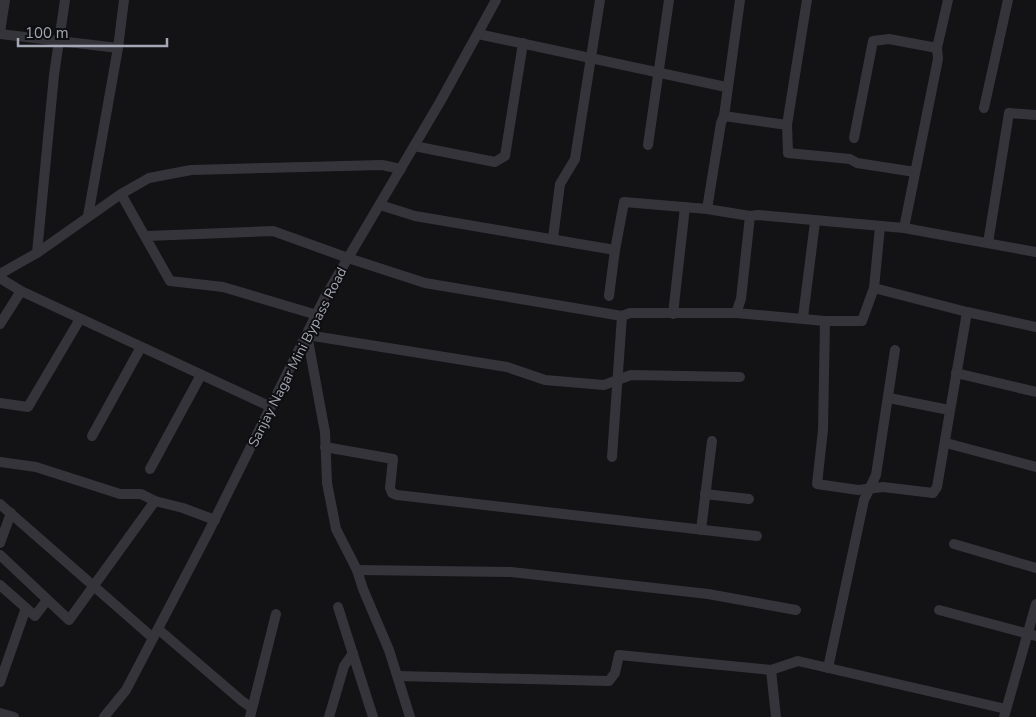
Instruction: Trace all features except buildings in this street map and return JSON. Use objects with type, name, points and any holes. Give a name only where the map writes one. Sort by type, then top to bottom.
[{"type":"street","points":[[5,0],[0,33],[118,48]]},
{"type":"street","points":[[37,253],[65,0]]},
{"type":"street","points":[[88,216],[118,48],[124,0]]},
{"type":"street","name":"Sanjay Nagar Mini Bypass Road","points":[[104,717],[126,690],[215,520],[317,315],[496,0]]},
{"type":"street","points":[[553,238],[560,184],[575,159],[600,0]]},
{"type":"street","points":[[648,145],[669,0]]},
{"type":"street","points":[[706,209],[724,116],[726,87],[740,0]]},
{"type":"street","points":[[807,0],[787,125],[788,153],[850,159],[857,162],[915,172]]},
{"type":"street","points":[[904,228],[938,59],[937,48],[948,0]]},
{"type":"street","points":[[984,108],[1008,0]]},
{"type":"street","points":[[478,34],[726,87]]},
{"type":"street","points":[[854,138],[873,41],[889,39],[937,48]]},
{"type":"street","points":[[414,146],[495,162],[505,156],[523,44]]},
{"type":"street","points":[[988,243],[1009,112],[1036,115]]},
{"type":"street","points":[[724,116],[787,125]]},
{"type":"street","points":[[0,274],[37,253],[88,216],[149,178],[191,170],[382,165],[401,169]]},
{"type":"street","points":[[121,194],[170,281],[223,287],[317,315]]},
{"type":"street","points":[[609,296],[614,250],[624,202],[706,209],[750,216],[758,215],[815,222],[904,228],[1036,252]]},
{"type":"street","points":[[380,205],[416,216],[553,238],[579,246],[614,250]]},
{"type":"street","points":[[673,314],[685,207]]},
{"type":"street","points":[[736,314],[741,299],[750,216]]},
{"type":"street","points":[[803,317],[815,222]]},
{"type":"street","points":[[146,236],[273,231],[425,283],[622,316],[630,313],[736,314],[803,317],[825,321],[862,321],[874,288],[880,227]]},
{"type":"street","points":[[0,278],[21,291],[271,407]]},
{"type":"street","points":[[874,288],[967,312],[1036,327]]},
{"type":"street","points":[[0,324],[21,291]]},
{"type":"street","points":[[825,321],[823,430],[816,484],[858,490],[869,488],[933,493],[937,487],[946,444],[949,410],[967,312]]},
{"type":"street","points":[[612,458],[622,316]]},
{"type":"street","points":[[0,403],[28,407],[80,319]]},
{"type":"street","points":[[410,717],[389,650],[363,590],[357,570],[336,529],[327,483],[325,432],[307,335],[507,368],[545,380],[604,385],[631,375],[740,377]]},
{"type":"street","points":[[92,436],[142,347]]},
{"type":"street","points":[[828,668],[864,500],[876,475],[895,350]]},
{"type":"street","points":[[956,373],[1036,392]]},
{"type":"street","points":[[150,469],[201,375]]},
{"type":"street","points":[[889,398],[949,410]]},
{"type":"street","points":[[701,530],[712,441]]},
{"type":"street","points":[[946,444],[1036,467]]},
{"type":"street","points":[[326,447],[393,458],[390,488],[392,493],[397,496],[758,536]]},
{"type":"street","points":[[0,462],[36,467],[120,494],[141,494],[155,501],[183,508],[215,520]]},
{"type":"street","points":[[705,494],[749,499]]},
{"type":"street","points":[[0,555],[69,620],[155,501]]},
{"type":"street","points":[[0,504],[94,586],[242,701],[251,712]]},
{"type":"street","points":[[0,543],[11,513]]},
{"type":"street","points":[[954,544],[1036,568]]},
{"type":"street","points":[[357,570],[511,572],[708,594],[796,610]]},
{"type":"street","points":[[0,585],[35,616],[47,600]]},
{"type":"street","points":[[398,676],[609,681],[615,673],[620,655],[771,670],[798,661],[1005,713],[1032,635],[1036,604]]},
{"type":"street","points":[[338,607],[373,717]]},
{"type":"street","points":[[0,682],[26,608]]},
{"type":"street","points":[[939,610],[1032,635]]},
{"type":"street","points":[[251,712],[276,614]]},
{"type":"street","points":[[329,717],[344,666],[353,652]]},
{"type":"street","points":[[771,670],[776,717]]},
{"type":"street","points":[[0,713],[14,717]]}]
